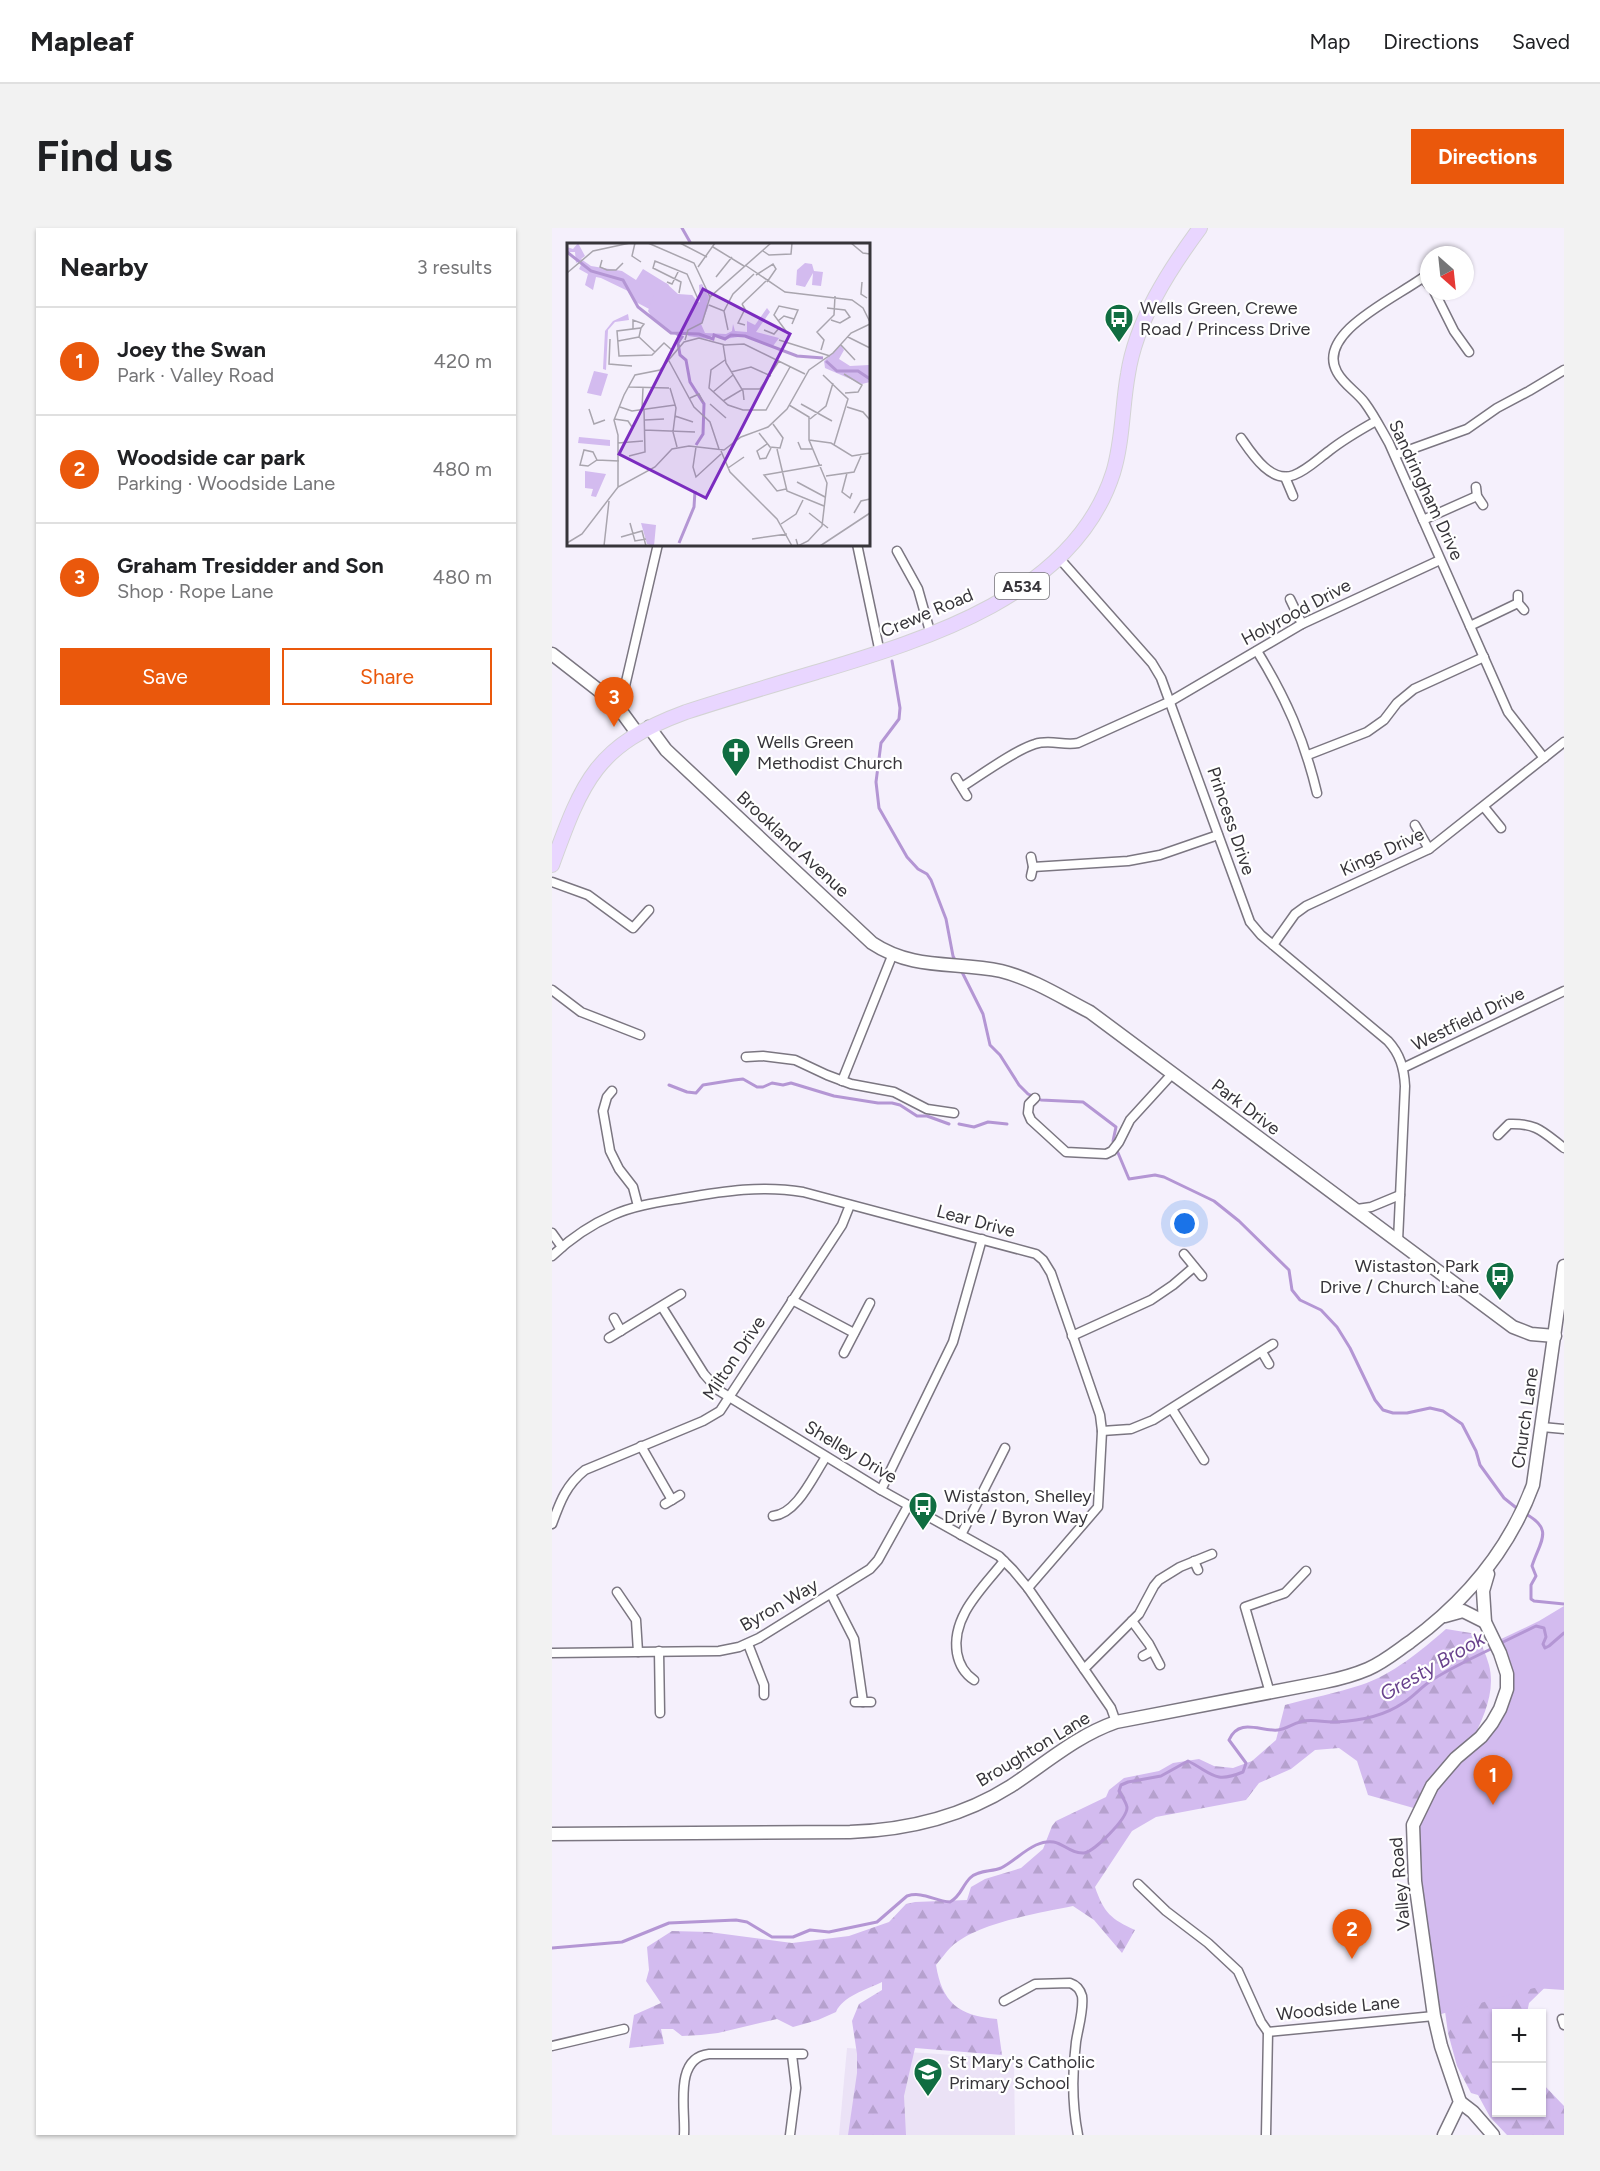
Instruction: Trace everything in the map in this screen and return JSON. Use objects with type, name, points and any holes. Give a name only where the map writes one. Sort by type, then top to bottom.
[{"type":"main road","name":"Crewe Road","points":[[552,865],[581,791],[608,755],[643,730],[693,710],[880,653],[931,635],[1005,597],[1059,558],[1080,537],[1092,520],[1108,488],[1118,451],[1128,371],[1133,351],[1168,276],[1200,228]]},
{"type":"street","name":"Sandringham Drive","points":[[1420,283],[1382,303],[1342,336],[1334,351],[1333,360],[1339,376],[1365,403],[1395,455],[1440,560],[1514,721],[1544,758]]},
{"type":"street","points":[[1438,300],[1454,332],[1470,352]]},
{"type":"street","points":[[1395,455],[1467,429],[1497,408],[1564,370]]},
{"type":"street","points":[[1241,438],[1269,470],[1278,476],[1285,477],[1303,470],[1336,445],[1376,421]]},
{"type":"street","points":[[1285,477],[1293,496]]},
{"type":"street","points":[[1423,520],[1477,492],[1483,505]]},
{"type":"street","points":[[615,703],[625,686],[658,546]]},
{"type":"street","points":[[857,546],[880,653]]},
{"type":"street","points":[[897,551],[918,590],[931,635]]},
{"type":"street","name":"Princess Drive","points":[[1059,558],[1152,663],[1171,701],[1250,922],[1273,945],[1388,1041],[1398,1054],[1403,1068]]},
{"type":"street","name":"Holyrood Drive","points":[[962,787],[1034,744],[1078,743],[1171,701],[1302,624],[1440,560]]},
{"type":"street","points":[[1290,599],[1302,624]]},
{"type":"street","points":[[1470,626],[1520,602]]},
{"type":"street","points":[[1257,651],[1289,707],[1308,755],[1317,792]]},
{"type":"street","name":"Brookland Avenue","points":[[552,654],[615,703],[872,944],[892,956]]},
{"type":"street","points":[[1308,755],[1367,732],[1384,720],[1397,703],[1414,689],[1484,657]]},
{"type":"street","name":"Kings Drive","points":[[1273,945],[1295,914],[1306,906],[1429,849],[1564,743]]},
{"type":"street","points":[[956,778],[967,796]]},
{"type":"street","points":[[1484,807],[1501,828]]},
{"type":"street","points":[[1415,825],[1429,849]]},
{"type":"street","points":[[1031,857],[1032,872],[1128,861],[1160,855],[1218,835]]},
{"type":"street","points":[[552,882],[588,895],[633,928],[649,910]]},
{"type":"street","points":[[842,1081],[892,956]]},
{"type":"street","name":"Park Drive","points":[[892,956],[947,966],[985,968],[1004,972],[1038,985],[1090,1012],[1513,1327],[1531,1334],[1555,1336]]},
{"type":"street","points":[[552,990],[581,1012],[640,1035]]},
{"type":"street","name":"Westfield Drive","points":[[1398,1241],[1405,1086],[1403,1068],[1564,991]]},
{"type":"street","points":[[746,1057],[763,1056],[795,1060],[842,1081],[894,1092],[927,1109],[954,1113]]},
{"type":"street","points":[[1035,1098],[1029,1104],[1028,1113],[1031,1120],[1066,1152],[1106,1154],[1112,1151],[1119,1142],[1130,1120],[1172,1074]]},
{"type":"street","points":[[607,1094],[603,1110],[610,1151],[619,1169],[633,1187],[638,1206]]},
{"type":"street","points":[[1498,1135],[1509,1124],[1525,1124],[1535,1126],[1564,1148]]},
{"type":"street","name":"Lear Drive","points":[[552,1256],[594,1224],[638,1206],[732,1190],[768,1188],[803,1192],[1032,1252],[1043,1260],[1051,1273],[1100,1415],[1102,1431],[1098,1506],[1028,1588]]},
{"type":"street","points":[[1357,1209],[1371,1207],[1400,1195]]},
{"type":"street","name":"Milton Drive","points":[[552,1524],[556,1500],[585,1470],[710,1418],[720,1411],[842,1225],[850,1205]]},
{"type":"street","points":[[552,1233],[562,1247]]},
{"type":"street","points":[[881,1490],[953,1342],[982,1239]]},
{"type":"street","points":[[1184,1254],[1202,1276]]},
{"type":"street","name":"Church Lane","points":[[1492,1564],[1526,1506],[1533,1485],[1564,1266]]},
{"type":"street","points":[[1072,1336],[1151,1300],[1194,1267]]},
{"type":"street","points":[[609,1338],[681,1294]]},
{"type":"street","points":[[792,1300],[854,1333]]},
{"type":"street","points":[[843,1353],[870,1303]]},
{"type":"street","name":"Shelley Drive","points":[[662,1306],[704,1374],[718,1390],[881,1490],[993,1552],[1004,1561],[1028,1588],[1111,1708],[1116,1722]]},
{"type":"street","points":[[614,1318],[621,1330]]},
{"type":"street","points":[[1102,1431],[1131,1429],[1153,1420],[1273,1344]]},
{"type":"street","points":[[1262,1352],[1269,1364]]},
{"type":"street","points":[[1172,1409],[1204,1460]]},
{"type":"street","points":[[1542,1427],[1564,1429]]},
{"type":"street","points":[[642,1446],[672,1499]]},
{"type":"street","points":[[962,1535],[1005,1448]]},
{"type":"street","points":[[772,1516],[784,1514],[796,1503],[826,1456]]},
{"type":"street","name":"Byron Way","points":[[552,1653],[719,1650],[748,1644],[876,1564],[909,1506]]},
{"type":"street","points":[[1084,1669],[1143,1608],[1154,1586],[1171,1571],[1212,1554]]},
{"type":"street","points":[[968,1679],[957,1652],[958,1626],[963,1615],[1004,1561]]},
{"type":"street","points":[[1194,1561],[1198,1570]]},
{"type":"street","name":"Broughton Lane","points":[[552,1834],[850,1832],[887,1830],[955,1814],[991,1797],[1087,1734],[1116,1722],[1324,1682],[1368,1669],[1387,1659],[1443,1616],[1467,1594],[1492,1564]]},
{"type":"street","name":"Valley Road","points":[[1460,2102],[1441,2046],[1434,2016],[1415,1881],[1413,1825],[1432,1786],[1456,1758],[1481,1737],[1500,1709],[1507,1689],[1507,1674],[1485,1622],[1483,1592],[1492,1564]]},
{"type":"street","points":[[1270,1692],[1245,1607],[1285,1593],[1306,1571]]},
{"type":"street","points":[[831,1594],[854,1640],[863,1702]]},
{"type":"street","points":[[619,1598],[636,1620],[638,1652]]},
{"type":"street","points":[[1443,1616],[1463,1611],[1485,1622]]},
{"type":"street","points":[[1132,1621],[1160,1665]]},
{"type":"street","points":[[748,1644],[764,1685],[764,1695]]},
{"type":"street","points":[[659,1651],[660,1713]]},
{"type":"street","points":[[1143,1656],[1152,1652]]},
{"type":"street","name":"Woodside Lane","points":[[1138,1884],[1166,1911],[1208,1943],[1238,1971],[1261,2022],[1268,2032],[1434,2016]]},
{"type":"street","points":[[1004,2001],[1035,1984],[1070,1983],[1080,1991],[1082,2000],[1073,2081],[1078,2135]]},
{"type":"street","points":[[552,2046],[624,2029]]},
{"type":"street","points":[[1266,2135],[1268,2032]]},
{"type":"street","points":[[684,2135],[685,2076],[691,2064],[700,2056],[709,2054],[804,2054]]},
{"type":"street","points":[[790,2135],[796,2088],[792,2055]]},
{"type":"street","points":[[1444,2135],[1460,2102],[1473,2112],[1493,2135]]},
{"type":"shaded area","name":"St Mary's Catholic Primary School","points":[[847,2048],[1014,2059],[1015,2135],[839,2135]]},
{"type":"green space","points":[[1564,1606],[1564,1990],[1534,1988],[1434,2016],[1413,1825],[1432,1786],[1481,1737],[1507,1689],[1499,1640]]},
{"type":"green space","points":[[1446,1629],[1477,1634],[1488,1661],[1491,1685],[1484,1714],[1472,1741],[1561,1972],[1529,2003],[1528,2009],[1492,2009],[1492,2117],[1546,2117],[1546,2087],[1564,2106],[1564,2135],[1507,2135],[1490,2117],[1478,2095],[1471,2093],[1457,2066],[1448,2033],[1417,1809],[1368,1795],[1357,1761],[1339,1748],[1315,1750],[1291,1769],[1259,1783],[1246,1800],[1156,1817],[1132,1831],[1095,1887],[1109,1914],[1135,1930],[1122,1953],[1094,1920],[1073,1906],[992,1925],[976,1931],[951,1947],[936,1965],[943,1989],[954,2005],[962,2010],[997,2019],[1002,2055],[915,2048],[904,2096],[906,2135],[848,2135],[857,2073],[857,2054],[852,2021],[859,2004],[882,1990],[882,1982],[849,1998],[839,2006],[836,2012],[793,2027],[777,2019],[701,2035],[682,2036],[673,2029],[661,2029],[664,2044],[629,2048],[634,2015],[661,2003],[646,1981],[649,1970],[647,1947],[672,1931],[709,1932],[792,1943],[849,1936],[889,1922],[906,1904],[967,1900],[971,1887],[985,1879],[1021,1868],[1043,1849],[1056,1821],[1106,1797],[1109,1790],[1124,1778],[1159,1771],[1173,1763],[1199,1759],[1214,1766],[1233,1768],[1252,1761],[1276,1740],[1285,1705],[1373,1681],[1427,1645]]},
{"type":"waterway","points":[[682,228],[690,242]]},
{"type":"waterway","points":[[892,661],[900,708],[899,719],[881,743],[876,782],[879,808],[907,857],[931,880],[946,919],[956,962]]},
{"type":"waterway","points":[[961,970],[983,1014],[990,1045],[1028,1094],[1041,1100],[1083,1102],[1116,1127],[1113,1141],[1129,1179],[1155,1175],[1164,1177],[1214,1201],[1239,1221],[1289,1270],[1292,1290],[1300,1300],[1321,1310],[1337,1327],[1350,1348],[1375,1400],[1383,1410],[1407,1413],[1430,1408],[1443,1411],[1462,1424],[1476,1451],[1480,1465],[1504,1498],[1519,1510]]},
{"type":"waterway","points":[[669,1085],[696,1093],[703,1085],[743,1079],[757,1087],[772,1083],[783,1085],[791,1083],[834,1096],[900,1105],[917,1116],[927,1116],[949,1124]]},
{"type":"waterway","points":[[959,1124],[974,1127],[988,1122],[1007,1124]]},
{"type":"waterway","points":[[1524,1513],[1539,1525],[1543,1536],[1532,1566],[1536,1576],[1531,1585],[1531,1599],[1564,1604]]},
{"type":"waterway","name":"Gresty Brook","points":[[1499,1644],[1536,1626],[1544,1628],[1545,1648],[1564,1633]]},
{"type":"waterway","name":"Gresty Brook","points":[[552,1948],[622,1942],[669,1923],[736,1920],[747,1922],[772,1937],[793,1937],[810,1930],[829,1932],[877,1922],[907,1896],[923,1895],[950,1902],[957,1897],[973,1875],[1001,1868],[1036,1845],[1051,1842],[1072,1851],[1084,1853],[1095,1847],[1110,1834],[1126,1812],[1127,1807],[1119,1791],[1121,1785],[1161,1776],[1188,1761],[1214,1776],[1226,1777],[1243,1772],[1246,1763],[1229,1740],[1238,1729],[1251,1727],[1278,1730],[1304,1721],[1344,1721],[1379,1714],[1396,1708],[1439,1676],[1493,1648]]},
{"type":"place","name":"Wells Green, Crewe Road / Princess Drive","points":[[1119,344]]},
{"type":"place","name":"Graham Tresidder and Son","points":[[614,727]]},
{"type":"place","name":"Wells Green Methodist Church","points":[[736,778]]},
{"type":"place","name":"Wistaston, Park Drive / Church Lane","points":[[1500,1302]]},
{"type":"place","name":"Wistaston, Shelley Drive / Byron Way","points":[[923,1532]]},
{"type":"place","name":"Joey the Swan","points":[[1493,1805]]},
{"type":"place","name":"Woodside car park","points":[[1352,1959]]},
{"type":"place","name":"St Mary's Catholic Primary School","points":[[928,2098]]}]
